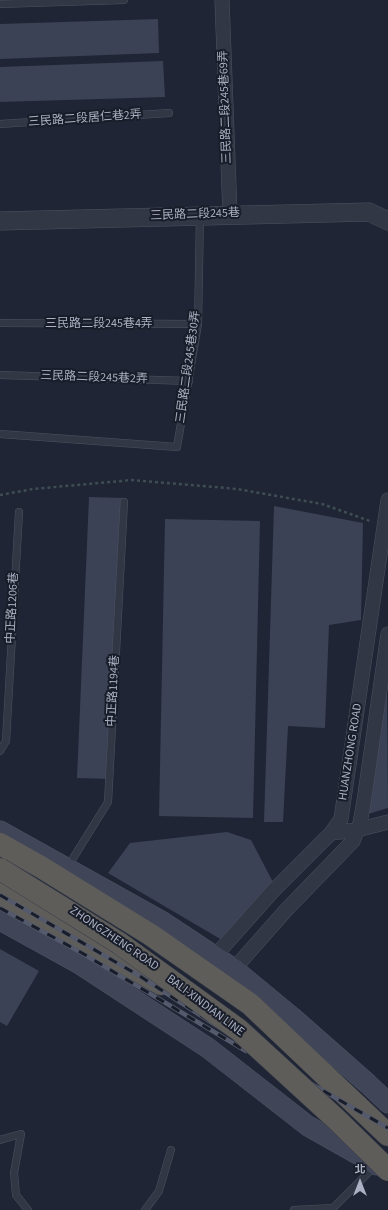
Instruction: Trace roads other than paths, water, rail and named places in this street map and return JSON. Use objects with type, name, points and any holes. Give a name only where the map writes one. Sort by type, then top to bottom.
[{"type":"highway","points":[[0,844],[41,867],[151,935],[250,1004],[330,1063],[388,1120]]},
{"type":"highway","name":"BALI-XINDIAN LINE","points":[[0,868],[119,943],[239,1030],[336,1119],[386,1168]]},
{"type":"highway","points":[[0,893],[99,947],[213,1016],[386,1168]]},
{"type":"highway","points":[[250,1004],[388,1136]]},
{"type":"main road","points":[[0,831],[163,922],[234,969],[292,1017],[388,1103]]},
{"type":"main road","points":[[0,920],[78,963],[208,1048],[308,1126],[386,1168]]},
{"type":"street","name":"三民路二段245巷69弄","points":[[222,0],[230,214]]},
{"type":"street","name":"三民路二段245巷","points":[[0,221],[230,214],[369,212],[388,221]]},
{"type":"street","name":"HUANZHONG ROAD","points":[[215,956],[273,891],[331,833],[341,819],[388,500]]},
{"type":"street","name":"HUANZHONG ROAD","points":[[234,969],[287,909],[353,841],[364,801],[388,634]]},
{"type":"street","points":[[331,833],[357,830],[388,822]]},
{"type":"lane","points":[[0,4],[124,0]]},
{"type":"lane","name":"三民路二段居仁巷2弄","points":[[0,124],[169,114]]},
{"type":"lane","name":"三民路二段245巷30弄","points":[[0,434],[177,447],[198,324],[200,215]]},
{"type":"lane","name":"三民路二段245巷4弄","points":[[0,323],[198,324]]},
{"type":"lane","name":"三民路二段245巷2弄","points":[[0,375],[189,381]]},
{"type":"lane","name":"中正路1194巷","points":[[67,868],[108,802],[124,502]]},
{"type":"lane","name":"中正路1206巷","points":[[0,751],[6,741],[19,512]]},
{"type":"lane","points":[[0,1140],[21,1134],[14,1173],[16,1195],[28,1210]]},
{"type":"lane","points":[[145,1210],[159,1191],[171,1150]]},
{"type":"lane","points":[[294,1210],[333,1208],[386,1168]]},
{"type":"railway","points":[[0,895],[138,975],[270,1060],[388,1128]]},
{"type":"railway","points":[[0,908],[82,953],[246,1051]]}]
